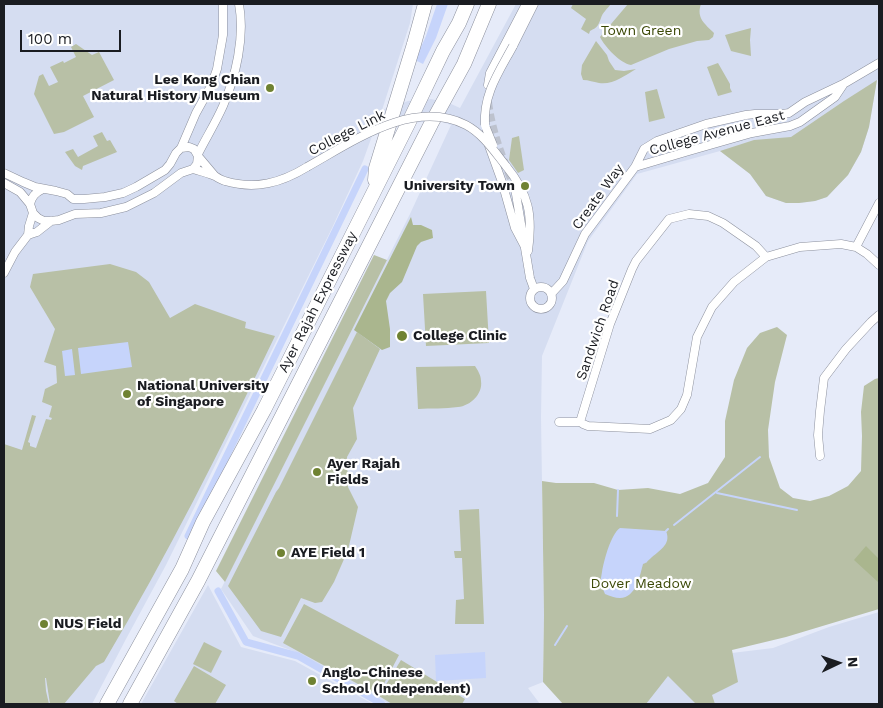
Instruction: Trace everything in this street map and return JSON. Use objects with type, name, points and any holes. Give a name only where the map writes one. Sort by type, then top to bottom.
[{"type":"highway","points":[[376,186],[375,171],[414,44],[424,4]]},
{"type":"highway","points":[[443,51],[459,4]]},
{"type":"highway","name":"Ayer Rajah Expressway","points":[[107,704],[182,569],[203,522],[264,410],[467,4]]},
{"type":"highway","name":"Ayer Rajah Expressway","points":[[130,704],[198,581],[431,124],[464,64],[489,4]]},
{"type":"highway","points":[[464,64],[481,42],[500,4]]},
{"type":"street","points":[[190,170],[181,169],[176,165],[174,159],[211,86],[217,69],[223,35],[223,4]]},
{"type":"street","points":[[4,184],[20,192],[38,218],[51,221],[68,216],[101,213],[126,207],[154,193],[182,173],[190,170],[197,164],[222,107],[236,66],[241,35],[239,4]]},
{"type":"street","points":[[488,85],[490,73],[526,4]]},
{"type":"street","points":[[506,166],[492,144],[486,127],[484,113],[491,88],[534,4]]},
{"type":"street","name":"College Avenue East","points":[[635,168],[644,149],[657,141],[706,124],[740,116],[789,113],[805,102],[845,83],[879,63]]},
{"type":"street","name":"College Avenue East","points":[[635,168],[689,151],[800,122],[835,97],[845,83]]},
{"type":"street","name":"College Link","points":[[190,170],[214,175],[224,181],[263,185],[277,182],[298,173],[372,132],[400,121],[421,117],[451,120],[466,125],[482,137],[516,178],[528,206],[531,232],[527,260]]},
{"type":"street","name":"College Link","points":[[489,145],[511,214]]},
{"type":"street","points":[[72,198],[105,197],[123,193],[166,170],[178,150],[186,146],[192,148],[214,175]]},
{"type":"street","name":"Create Way","points":[[514,188],[530,278],[534,289],[530,299],[533,305],[538,308],[544,308],[549,305],[552,300],[551,294],[563,281],[585,234],[635,168]]},
{"type":"street","points":[[4,173],[43,189],[67,194],[72,198],[74,206],[68,216]]},
{"type":"street","points":[[30,204],[36,192],[43,189]]},
{"type":"street","points":[[856,247],[879,203]]},
{"type":"street","points":[[4,273],[15,252],[28,235],[33,213]]},
{"type":"street","name":"Create Way","points":[[511,214],[517,233],[525,246]]},
{"type":"street","name":"Sandwich Road","points":[[580,422],[610,324],[632,269],[636,261],[669,219],[690,214],[708,216],[722,222],[741,235],[756,246],[766,257]]},
{"type":"street","points":[[28,235],[37,232],[51,221]]},
{"type":"street","points":[[559,422],[580,422],[588,426],[650,429],[671,420],[681,409],[687,394],[697,336],[712,307],[734,282],[766,257],[800,247],[841,244],[856,247],[867,254],[879,266]]},
{"type":"street","points":[[534,289],[540,286],[544,287],[551,294]]},
{"type":"street","points":[[820,456],[818,435],[824,378],[846,349],[879,315]]},
{"type":"shaded area","points":[[4,4],[413,4],[410,23],[382,110],[408,101],[431,99],[449,103],[460,108],[516,4],[879,4],[879,79],[877,80],[869,127],[861,152],[848,175],[827,197],[815,201],[786,203],[766,196],[750,174],[720,151],[637,174],[588,241],[542,356],[543,682],[528,688],[540,704],[389,704],[298,653],[253,636],[221,589],[410,214],[451,125],[440,121],[397,126],[372,136],[363,161],[332,228],[166,565],[92,704],[4,704]]},
{"type":"shaded area","points":[[208,585],[241,647],[295,661],[373,704],[141,704]]},
{"type":"shaded area","points":[[879,612],[879,704],[625,704],[666,661],[773,648],[829,627]]},
{"type":"green space","points":[[573,4],[611,4],[597,26],[589,34],[581,29],[586,19],[571,8]]},
{"type":"green space","name":"Town Green","points":[[628,4],[701,4],[701,17],[714,33],[713,37],[709,40],[697,41],[669,49],[631,65],[627,64],[613,54],[600,37]]},
{"type":"green space","points":[[751,28],[751,56],[731,51],[725,35]]},
{"type":"green space","points":[[596,41],[607,55],[615,70],[636,69],[609,83],[583,80],[581,74],[582,65]]},
{"type":"green space","points":[[76,44],[92,55],[99,52],[114,80],[83,96],[94,117],[64,132],[54,134],[34,94],[39,76],[43,74],[49,86],[58,82],[50,67],[76,57],[71,47]]},
{"type":"green space","points":[[718,63],[730,84],[732,92],[718,96],[707,67]]},
{"type":"green space","points":[[877,80],[869,127],[861,152],[848,175],[827,197],[815,201],[786,203],[766,196],[750,174],[720,151],[754,140],[791,137]]},
{"type":"green space","points":[[657,89],[665,118],[649,122],[645,92]]},
{"type":"green space","points":[[102,132],[107,141],[110,140],[117,152],[83,166],[82,170],[75,166],[65,152],[73,149],[78,157],[98,146],[93,136]]},
{"type":"green space","points":[[519,136],[524,170],[518,173],[509,160],[512,138]]},
{"type":"green space","points":[[411,217],[413,225],[421,225],[432,230],[433,238],[421,242],[417,246],[402,282],[390,293],[386,301],[390,329],[390,347],[382,350],[354,330]]},
{"type":"green space","points":[[374,255],[387,260],[225,582],[216,571]]},
{"type":"green space","points":[[110,264],[136,272],[149,282],[170,318],[195,304],[246,322],[245,328],[275,336],[193,501],[150,582],[104,662],[96,666],[64,704],[50,704],[45,678],[49,704],[4,704],[4,444],[22,450],[32,415],[36,416],[28,442],[30,446],[36,448],[46,419],[51,420],[52,418],[49,417],[52,406],[42,402],[45,389],[57,383],[56,366],[44,362],[55,329],[30,287],[33,274]]},
{"type":"green space","points":[[486,291],[489,343],[426,346],[423,294]]},
{"type":"green space","name":"Dover Meadow","points":[[777,327],[787,335],[775,382],[768,430],[769,457],[780,488],[793,498],[810,501],[829,496],[848,486],[861,471],[861,412],[864,386],[879,378],[879,609],[786,637],[732,650],[738,682],[712,695],[715,704],[696,704],[668,676],[646,704],[563,704],[543,682],[542,481],[594,483],[618,490],[648,488],[680,494],[708,483],[725,457],[725,421],[734,380],[747,348],[760,333]]},
{"type":"green space","name":"Ayer Rajah Fields","points":[[357,332],[380,349],[353,408],[357,439],[347,457],[348,487],[358,507],[348,550],[334,582],[322,602],[315,603],[301,598],[281,637],[261,631],[228,586]]},
{"type":"green space","points":[[475,366],[479,373],[481,386],[478,395],[471,402],[458,407],[418,409],[416,367]]},
{"type":"green space","points":[[479,509],[484,624],[455,624],[456,600],[464,599],[462,558],[455,558],[454,551],[461,551],[459,510]]},
{"type":"green space","points":[[866,546],[879,559],[878,582],[854,560]]},
{"type":"green space","points":[[304,604],[399,655],[378,695],[283,643]]},
{"type":"green space","points":[[204,642],[222,651],[211,673],[193,664]]},
{"type":"green space","points":[[401,660],[465,699],[462,704],[392,704],[379,696]]},
{"type":"green space","points":[[194,666],[226,685],[215,704],[178,704],[174,701]]},
{"type":"water","points":[[437,4],[448,4],[436,38],[423,64],[415,60]]},
{"type":"water","points":[[128,342],[132,367],[81,374],[78,348]]},
{"type":"water","points":[[72,349],[75,375],[65,376],[62,351]]},
{"type":"water","points":[[620,528],[666,531],[667,540],[663,547],[643,564],[634,590],[625,597],[620,598],[605,594],[599,584],[608,548]]},
{"type":"water","points":[[485,652],[486,678],[436,681],[435,655]]},
{"type":"waterway","points":[[188,536],[365,169]]},
{"type":"waterway","points":[[674,525],[760,457]]},
{"type":"waterway","points":[[617,516],[618,490]]},
{"type":"waterway","points":[[717,493],[797,510]]},
{"type":"waterway","points":[[218,591],[246,642],[298,656],[382,704]]},
{"type":"waterway","points":[[555,645],[567,626]]},
{"type":"tunnel","points":[[488,102],[495,135],[515,188]]},
{"type":"place","name":"Lee Kong Chian Natural History Museum","points":[[270,88]]},
{"type":"place","name":"University Town","points":[[525,186]]},
{"type":"place","name":"College Clinic","points":[[402,336]]},
{"type":"place","name":"National University of Singapore","points":[[127,394]]},
{"type":"place","name":"Ayer Rajah Fields","points":[[317,472]]},
{"type":"place","name":"AYE Field 1","points":[[281,553]]},
{"type":"place","name":"NUS Field","points":[[44,624]]},
{"type":"place","name":"Anglo-Chinese School (Independent)","points":[[312,681]]}]
